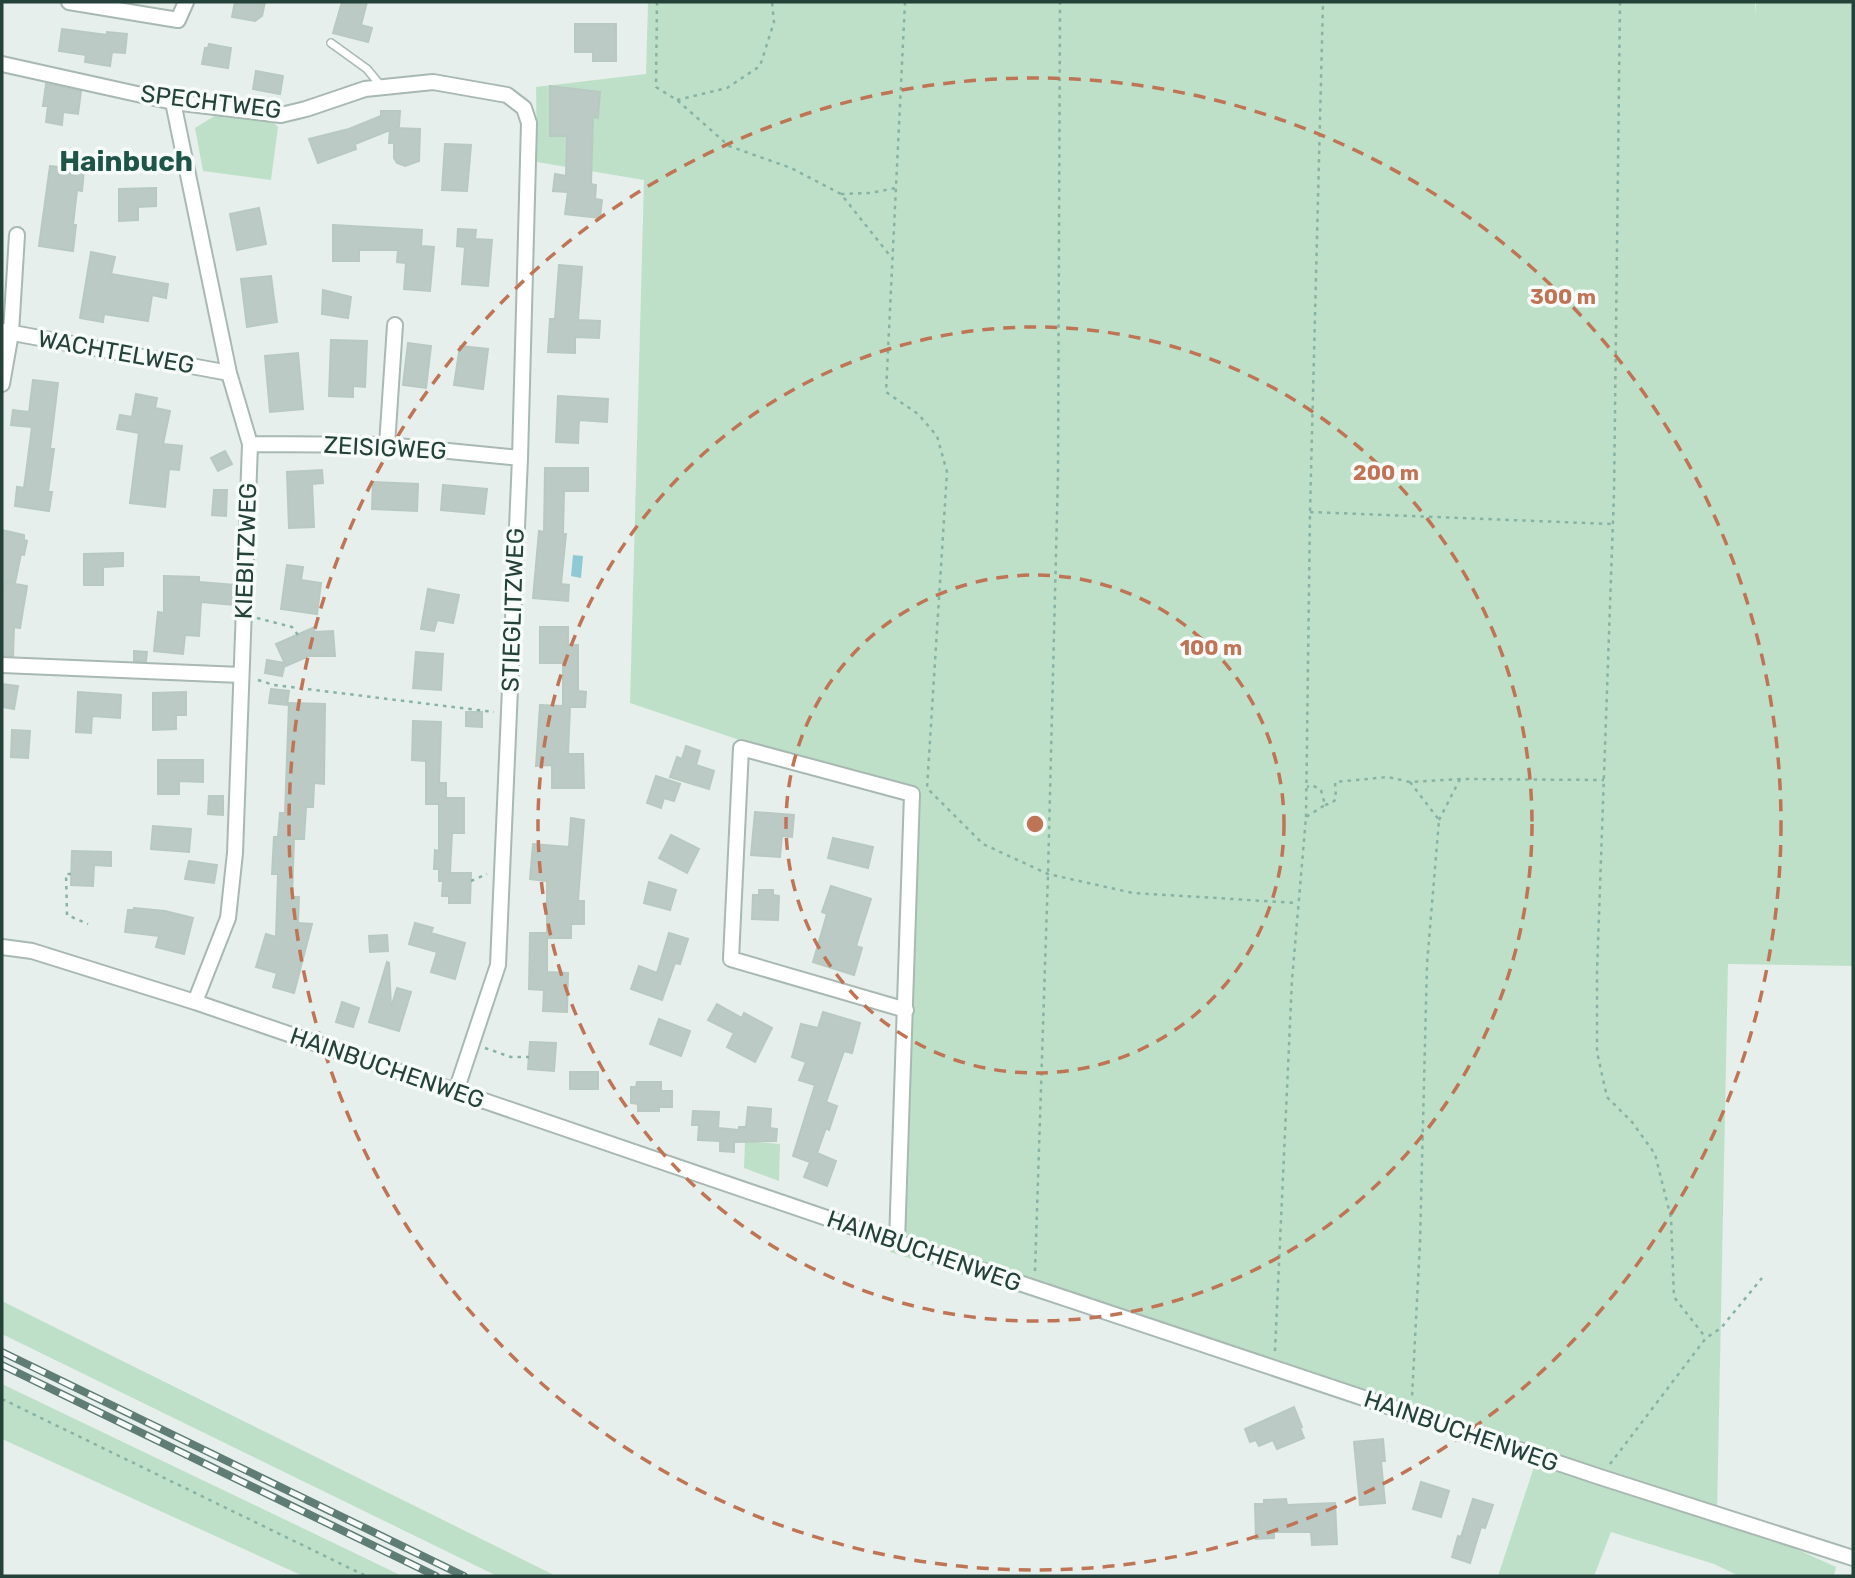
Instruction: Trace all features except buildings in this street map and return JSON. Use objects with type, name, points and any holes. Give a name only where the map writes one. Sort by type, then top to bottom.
[{"type":"street","points":[[69,2],[178,20],[186,2]]},
{"type":"street","name":"SPECHTWEG","points":[[2,64],[173,102],[281,115],[365,89],[433,82],[507,95],[524,108],[530,123]]},
{"type":"street","name":"KIEBITZWEG","points":[[173,102],[229,373],[250,444],[235,853],[228,918],[195,1002]]},
{"type":"street","name":"STIEGLITZWEG","points":[[456,1091],[498,965],[520,458],[530,123]]},
{"type":"street","points":[[2,384],[17,235]]},
{"type":"street","points":[[387,445],[395,325]]},
{"type":"street","name":"WACHTELWEG","points":[[6,332],[229,373]]},
{"type":"street","name":"ZEISIGWEG","points":[[250,444],[387,445],[520,458]]},
{"type":"street","points":[[2,665],[242,675]]},
{"type":"street","points":[[897,1242],[906,1010],[912,794],[741,748],[731,960],[906,1010]]},
{"type":"street","name":"HAINBUCHENWEG","points":[[2,947],[32,951],[195,1002],[1600,1478],[1850,1557]]},
{"type":"lane","points":[[331,43],[367,69],[381,87]]},
{"type":"path","points":[[657,2],[656,87],[677,100],[729,146],[791,168],[841,194],[892,258]]},
{"type":"path","points":[[677,100],[727,88],[760,66],[774,22],[772,2]]},
{"type":"path","points":[[905,2],[886,392],[918,414],[937,436],[947,472],[927,788],[983,844],[1048,874],[1133,893],[1298,902]]},
{"type":"path","points":[[1034,1288],[1058,474],[1060,2]]},
{"type":"path","points":[[1274,1368],[1298,902],[1306,817],[1310,512],[1323,2]]},
{"type":"path","points":[[1620,2],[1613,524],[1597,971],[1597,1052],[1607,1097],[1632,1122],[1655,1154],[1671,1218],[1674,1297],[1706,1338]]},
{"type":"path","points":[[841,194],[870,193],[896,188]]},
{"type":"path","points":[[1310,512],[1613,524]]},
{"type":"path","points":[[244,615],[292,627],[298,635]]},
{"type":"path","points":[[242,675],[274,685],[509,715]]},
{"type":"path","points":[[1306,817],[1336,799],[1335,782],[1388,778],[1410,782],[1460,779],[1604,780]]},
{"type":"path","points":[[1410,1414],[1420,1242],[1427,964],[1439,820],[1460,779]]},
{"type":"path","points":[[1410,782],[1439,820]]},
{"type":"path","points":[[1306,788],[1312,785],[1321,790],[1325,804]]},
{"type":"path","points":[[471,881],[487,875],[490,863]]},
{"type":"path","points":[[71,874],[66,874],[67,915],[88,924]]},
{"type":"path","points":[[471,1044],[511,1058],[529,1057]]},
{"type":"path","points":[[1600,1478],[1706,1338],[1721,1328],[1762,1278]]},
{"type":"path","points":[[2,1399],[366,1576]]},
{"type":"green space","points":[[648,2],[1755,2],[1756,14],[1756,2],[1853,2],[1853,966],[1728,964],[1717,1513],[1836,1567],[1834,1576],[1739,1576],[1714,1564],[1611,1532],[1594,1576],[1498,1576],[1536,1461],[1676,1501],[890,1252],[909,797],[630,703],[644,180],[537,162],[536,87],[646,74]]},
{"type":"green space","points":[[216,115],[270,119],[278,127],[271,180],[203,171],[195,128]]},
{"type":"green space","points":[[745,1141],[780,1144],[779,1181],[744,1168]]},
{"type":"green space","points":[[2,1301],[556,1576],[497,1576],[2,1334]]},
{"type":"green space","points":[[2,1384],[402,1576],[303,1576],[2,1439]]},
{"type":"water","points":[[573,555],[583,556],[581,578],[571,576]]},
{"type":"railway","points":[[2,1352],[464,1576]]},
{"type":"railway","points":[[2,1365],[436,1576]]},
{"type":"district","name":"Hainbuch","points":[[126,161]]}]
